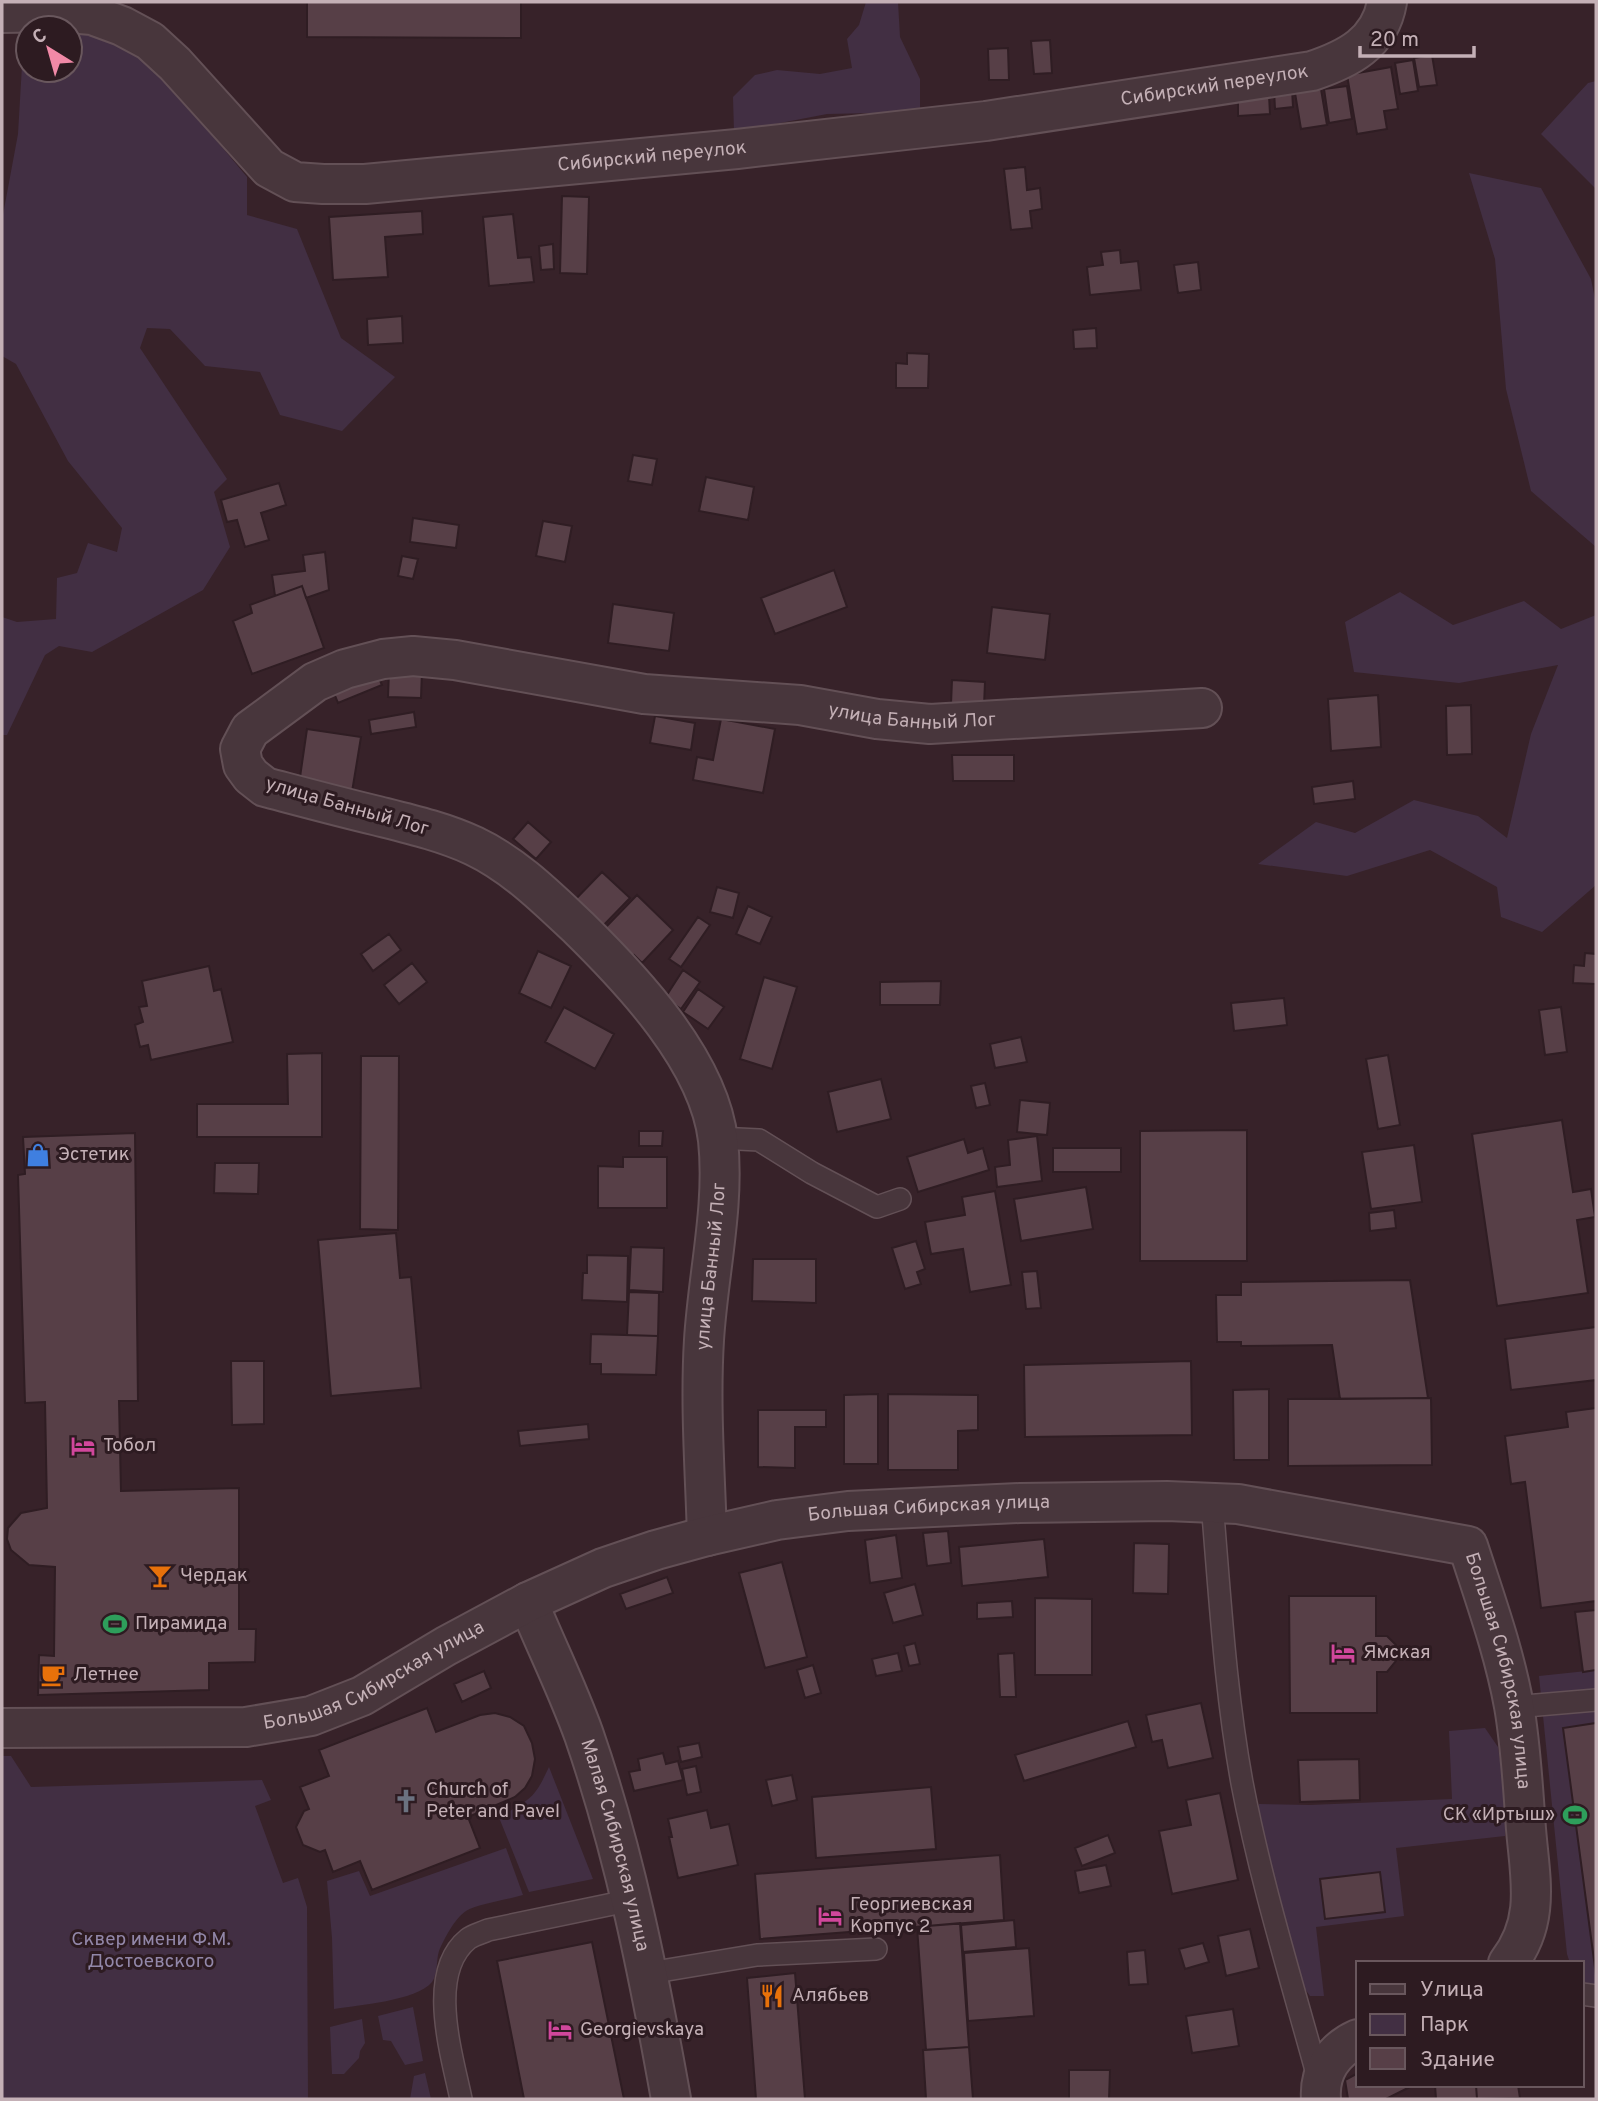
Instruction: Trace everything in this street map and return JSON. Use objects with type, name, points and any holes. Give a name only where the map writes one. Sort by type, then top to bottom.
[{"type":"street","name":"Сибирский переулок","points":[[2,13],[58,12],[92,15],[122,26],[150,41],[175,64],[269,169],[295,182],[365,184],[710,152],[986,121],[1312,71],[1356,52],[1375,32],[1387,2]]},
{"type":"street","name":"улица Банный Лог","points":[[707,1536],[704,1342],[719,1170],[718,1138],[699,1081],[664,1021],[601,950],[548,898],[495,857],[472,845],[407,824],[265,787],[251,776],[243,765],[240,749],[250,730],[315,682],[345,669],[383,659],[413,656],[455,660],[644,694],[800,705],[877,719],[929,724],[1202,708]]},
{"type":"street","name":"Большая Сибирская улица","points":[[2,1728],[246,1727],[312,1716],[362,1696],[446,1646],[528,1602],[603,1568],[707,1536],[777,1520],[848,1511],[1020,1503],[1167,1501],[1238,1504],[1291,1512],[1468,1546],[1499,1641],[1514,1707],[1532,1905],[1522,1944],[1510,1961]]},
{"type":"street","name":"Малая Сибирская улица","points":[[528,1602],[583,1733],[624,1864],[649,1973],[671,2099]]},
{"type":"street","points":[[1321,2093],[1328,2061],[1356,2040]]},
{"type":"lane","points":[[718,1138],[760,1140],[812,1173],[877,1207],[900,1199]]},
{"type":"lane","points":[[1212,1503],[1231,1711],[1242,1783],[1321,2093]]},
{"type":"lane","points":[[1514,1707],[1596,1700]]},
{"type":"lane","points":[[461,2099],[444,2012],[445,1988],[450,1964],[468,1939],[488,1930],[632,1900]]},
{"type":"lane","points":[[649,1973],[757,1955],[876,1949]]},
{"type":"green space","points":[[866,2],[898,2],[900,37],[920,79],[920,112],[827,114],[734,132],[733,97],[755,75],[777,70],[820,74],[852,68],[847,39],[859,25]]},
{"type":"green space","points":[[84,30],[113,33],[170,85],[247,177],[247,215],[297,229],[341,338],[395,377],[342,431],[280,415],[260,372],[205,366],[170,329],[147,328],[140,348],[227,479],[214,492],[230,547],[203,590],[92,652],[59,646],[45,655],[7,735],[2,735],[2,617],[17,622],[56,619],[57,578],[77,573],[88,543],[117,552],[122,528],[68,461],[16,364],[2,356],[2,220],[18,134],[21,84],[84,84]]},
{"type":"green space","points":[[1596,81],[1596,189],[1541,134],[1588,83]]},
{"type":"green space","points":[[1469,173],[1541,188],[1591,279],[1596,304],[1596,547],[1531,491],[1506,389],[1495,259]]},
{"type":"green space","points":[[1400,592],[1453,625],[1524,601],[1561,629],[1596,615],[1596,885],[1542,932],[1501,917],[1497,887],[1430,850],[1347,876],[1258,864],[1316,822],[1355,833],[1414,800],[1478,816],[1507,838],[1531,734],[1558,665],[1459,683],[1354,672],[1345,622]]},
{"type":"green space","name":"СК «Иртыш»","points":[[1596,1670],[1596,1987],[1584,1982],[1584,1961],[1569,1961],[1567,1954],[1539,1676]]},
{"type":"green space","points":[[1485,1728],[1498,1747],[1505,1793],[1505,1836],[1396,1848],[1404,1916],[1316,1927],[1324,1996],[1310,1996],[1300,1982],[1259,1817],[1259,1804],[1310,1805],[1452,1799],[1449,1731]],"holes":[[[1380,1872],[1385,1912],[1325,1919],[1320,1880]]]},
{"type":"green space","name":"Сквер имени Ф.М. Достоевского","points":[[2,1756],[11,1756],[31,1787],[262,1780],[271,1800],[255,1806],[283,1883],[298,1878],[307,1907],[308,2099],[2,2099]]},
{"type":"green space","points":[[549,1767],[593,1879],[529,1892],[500,1820],[534,1793]]},
{"type":"green space","points":[[506,1848],[523,1895],[478,1906],[462,1914],[441,1946],[432,1982],[413,1994],[400,1998],[334,2009],[327,1881],[359,1871],[370,1896]]},
{"type":"green space","points":[[413,2007],[423,2061],[405,2065],[391,2041],[383,2040],[378,2016]]},
{"type":"green space","points":[[362,2019],[365,2043],[359,2058],[344,2074],[332,2074],[330,2027]]},
{"type":"green space","points":[[425,2073],[431,2099],[410,2099],[414,2076]]},
{"type":"building","points":[[307,2],[521,2],[521,38],[307,37]]},
{"type":"building","points":[[1050,40],[1052,73],[1034,74],[1031,41]]},
{"type":"building","points":[[1008,48],[1009,80],[989,80],[988,49]]},
{"type":"building","points":[[1432,55],[1437,85],[1419,87],[1414,58]]},
{"type":"building","points":[[1413,60],[1418,91],[1400,94],[1395,63]]},
{"type":"building","points":[[1391,67],[1398,109],[1384,111],[1387,129],[1357,134],[1347,75]]},
{"type":"building","points":[[1347,86],[1352,119],[1329,123],[1324,89]]},
{"type":"building","points":[[1292,89],[1293,107],[1275,109],[1274,90]]},
{"type":"building","points":[[1321,89],[1327,125],[1301,129],[1295,93]]},
{"type":"building","points":[[1269,95],[1270,114],[1238,116],[1238,97]]},
{"type":"building","points":[[1025,167],[1027,190],[1040,188],[1042,209],[1030,211],[1032,228],[1011,230],[1004,169]]},
{"type":"building","points":[[562,196],[589,197],[587,274],[560,273]]},
{"type":"building","points":[[422,211],[423,234],[385,237],[388,277],[333,280],[329,217]]},
{"type":"building","points":[[513,214],[518,258],[531,257],[534,282],[489,286],[483,217]]},
{"type":"building","points":[[553,244],[554,269],[541,270],[539,246]]},
{"type":"building","points":[[1120,250],[1121,263],[1138,261],[1141,290],[1090,295],[1087,267],[1103,265],[1101,252]]},
{"type":"building","points":[[1198,262],[1201,290],[1178,293],[1174,265]]},
{"type":"building","points":[[402,316],[403,343],[368,345],[367,319]]},
{"type":"building","points":[[1096,328],[1097,348],[1074,349],[1073,330]]},
{"type":"building","points":[[907,353],[929,354],[928,388],[896,388],[896,363],[907,364]]},
{"type":"building","points":[[633,455],[657,459],[652,485],[628,481]]},
{"type":"building","points":[[706,477],[754,487],[748,520],[699,511]]},
{"type":"building","points":[[279,483],[286,505],[261,513],[269,540],[245,547],[237,520],[227,522],[221,500]]},
{"type":"building","points":[[413,518],[459,525],[456,548],[410,542]]},
{"type":"building","points":[[543,521],[572,526],[565,562],[536,556]]},
{"type":"building","points":[[325,552],[329,590],[306,598],[302,586],[275,596],[272,575],[305,571],[303,555]]},
{"type":"building","points":[[402,556],[418,559],[413,579],[398,576]]},
{"type":"building","points":[[834,570],[847,607],[775,634],[761,598]]},
{"type":"building","points":[[302,586],[324,648],[252,674],[233,621],[252,613],[250,605]]},
{"type":"building","points":[[613,604],[674,613],[669,651],[608,643]]},
{"type":"building","points":[[992,607],[1050,614],[1045,660],[987,653]]},
{"type":"building","points":[[389,670],[422,671],[421,698],[388,697]]},
{"type":"building","points":[[378,676],[382,685],[338,703],[334,693]]},
{"type":"building","points":[[952,680],[985,682],[984,706],[951,704]]},
{"type":"building","points":[[1378,695],[1381,747],[1331,751],[1328,699]]},
{"type":"building","points":[[1471,705],[1472,754],[1447,755],[1446,706]]},
{"type":"building","points":[[414,712],[416,727],[371,734],[369,720]]},
{"type":"building","points":[[655,716],[695,723],[691,750],[650,743]]},
{"type":"building","points":[[721,719],[775,729],[763,793],[693,780],[697,757],[713,760]]},
{"type":"building","points":[[307,729],[361,737],[352,792],[299,784]]},
{"type":"building","points":[[952,755],[1014,755],[1014,781],[953,781]]},
{"type":"building","points":[[1353,781],[1355,799],[1314,804],[1312,787]]},
{"type":"building","points":[[528,822],[551,842],[536,859],[513,839]]},
{"type":"building","points":[[602,872],[630,898],[598,931],[570,905]]},
{"type":"building","points":[[717,887],[739,893],[733,918],[710,912]]},
{"type":"building","points":[[637,895],[673,930],[642,963],[634,955],[629,961],[605,928]]},
{"type":"building","points":[[748,906],[772,917],[760,944],[736,934]]},
{"type":"building","points":[[698,917],[710,925],[681,967],[669,959]]},
{"type":"building","points":[[389,934],[401,950],[373,971],[361,954]]},
{"type":"building","points":[[538,951],[571,966],[551,1008],[519,993]]},
{"type":"building","points":[[1585,953],[1596,954],[1596,984],[1573,983],[1574,965],[1584,966]]},
{"type":"building","points":[[412,963],[427,982],[399,1004],[384,985]]},
{"type":"building","points":[[209,966],[214,991],[221,989],[233,1042],[151,1060],[148,1045],[140,1047],[135,1025],[143,1022],[139,1007],[147,1006],[142,981]]},
{"type":"building","points":[[683,970],[700,982],[681,1009],[665,998]]},
{"type":"building","points":[[764,977],[797,987],[772,1069],[740,1059]]},
{"type":"building","points":[[941,981],[940,1005],[880,1005],[880,982]]},
{"type":"building","points":[[698,989],[724,1007],[708,1029],[683,1012]]},
{"type":"building","points":[[1284,998],[1287,1025],[1234,1031],[1231,1003]]},
{"type":"building","points":[[564,1007],[614,1034],[595,1069],[545,1042]]},
{"type":"building","points":[[1561,1007],[1567,1052],[1545,1055],[1539,1010]]},
{"type":"building","points":[[1021,1037],[1027,1062],[995,1068],[990,1044]]},
{"type":"building","points":[[322,1053],[322,1137],[197,1137],[197,1104],[288,1104],[287,1054]]},
{"type":"building","points":[[1388,1055],[1400,1125],[1378,1129],[1366,1059]]},
{"type":"building","points":[[361,1056],[399,1056],[398,1230],[360,1229]]},
{"type":"building","points":[[881,1079],[891,1119],[837,1132],[828,1092]]},
{"type":"building","points":[[985,1083],[990,1105],[976,1108],[971,1086]]},
{"type":"building","points":[[1020,1100],[1050,1103],[1047,1135],[1017,1132]]},
{"type":"building","points":[[1562,1120],[1573,1192],[1591,1189],[1595,1217],[1577,1220],[1588,1293],[1497,1306],[1472,1134]]},
{"type":"building","points":[[1247,1130],[1247,1261],[1140,1261],[1140,1131]]},
{"type":"building","points":[[639,1131],[663,1131],[662,1146],[639,1146]]},
{"type":"building","name":"Тобол","points":[[135,1133],[138,1401],[119,1401],[121,1491],[239,1488],[239,1629],[256,1629],[255,1662],[209,1663],[209,1690],[38,1695],[39,1655],[54,1656],[55,1567],[29,1565],[11,1550],[7,1539],[8,1528],[21,1513],[47,1508],[45,1402],[25,1403],[18,1175],[25,1174],[23,1137]]},
{"type":"building","points":[[1037,1136],[1042,1181],[997,1187],[995,1167],[1010,1165],[1008,1140]]},
{"type":"building","points":[[964,1139],[968,1153],[983,1148],[989,1170],[918,1192],[907,1157]]},
{"type":"building","points":[[1414,1145],[1422,1202],[1371,1209],[1362,1152]]},
{"type":"building","points":[[1053,1148],[1121,1148],[1121,1172],[1053,1172]]},
{"type":"building","points":[[623,1157],[667,1157],[667,1208],[598,1208],[598,1166],[623,1167]]},
{"type":"building","points":[[215,1163],[259,1163],[258,1194],[214,1193]]},
{"type":"building","points":[[1086,1187],[1093,1229],[1021,1241],[1014,1199]]},
{"type":"building","points":[[995,1191],[1011,1285],[970,1292],[963,1249],[931,1254],[925,1222],[965,1215],[962,1197]]},
{"type":"building","points":[[1394,1210],[1396,1228],[1370,1231],[1369,1213]]},
{"type":"building","points":[[396,1233],[400,1278],[411,1277],[421,1388],[331,1396],[318,1240]]},
{"type":"building","points":[[916,1241],[925,1269],[917,1272],[921,1284],[905,1289],[892,1248]]},
{"type":"building","points":[[631,1247],[664,1248],[663,1292],[629,1290]]},
{"type":"building","points":[[587,1255],[628,1256],[627,1302],[582,1300]]},
{"type":"building","points":[[753,1259],[816,1259],[816,1303],[752,1301]]},
{"type":"building","points":[[1037,1271],[1041,1308],[1026,1309],[1022,1272]]},
{"type":"building","points":[[1410,1280],[1428,1398],[1340,1399],[1332,1345],[1241,1346],[1241,1342],[1217,1342],[1216,1295],[1241,1295],[1241,1282]]},
{"type":"building","points":[[629,1292],[659,1293],[658,1336],[627,1335]]},
{"type":"building","points":[[1596,1327],[1596,1380],[1511,1390],[1505,1339]]},
{"type":"building","points":[[591,1334],[658,1336],[656,1375],[601,1374],[601,1364],[590,1364]]},
{"type":"building","points":[[231,1361],[264,1361],[264,1424],[232,1425]]},
{"type":"building","points":[[1191,1361],[1192,1435],[1025,1437],[1024,1365]]},
{"type":"building","points":[[1269,1389],[1269,1460],[1234,1460],[1233,1390]]},
{"type":"building","points":[[878,1394],[878,1464],[844,1464],[844,1395]]},
{"type":"building","points":[[888,1394],[978,1395],[978,1430],[958,1431],[958,1470],[888,1470]]},
{"type":"building","points":[[1431,1398],[1432,1465],[1288,1466],[1288,1399]]},
{"type":"building","points":[[1596,1408],[1596,1601],[1541,1608],[1525,1482],[1511,1484],[1505,1436],[1568,1427],[1566,1412]]},
{"type":"building","points":[[758,1410],[826,1410],[826,1427],[795,1427],[795,1468],[758,1467]]},
{"type":"building","points":[[588,1424],[589,1439],[520,1446],[518,1431]]},
{"type":"building","points":[[948,1531],[951,1563],[927,1566],[923,1533]]},
{"type":"building","points":[[896,1535],[902,1578],[870,1583],[865,1540]]},
{"type":"building","points":[[1044,1539],[1048,1577],[962,1586],[959,1547]]},
{"type":"building","points":[[1134,1543],[1169,1544],[1168,1594],[1133,1593]]},
{"type":"building","points":[[782,1562],[807,1657],[765,1668],[739,1573]]},
{"type":"building","points":[[667,1577],[673,1593],[626,1609],[620,1594]]},
{"type":"building","points":[[915,1584],[923,1615],[893,1623],[884,1593]]},
{"type":"building","name":"Ямская","points":[[1289,1596],[1376,1596],[1376,1636],[1387,1636],[1396,1645],[1396,1661],[1387,1672],[1377,1672],[1377,1713],[1290,1713]]},
{"type":"building","points":[[1035,1598],[1092,1599],[1092,1675],[1035,1675]]},
{"type":"building","points":[[1012,1601],[1013,1617],[977,1619],[977,1603]]},
{"type":"building","points":[[1596,1610],[1596,1670],[1583,1672],[1575,1612]]},
{"type":"building","points":[[915,1643],[920,1664],[909,1666],[904,1646]]},
{"type":"building","points":[[898,1653],[902,1671],[876,1676],[872,1659]]},
{"type":"building","points":[[1014,1653],[1016,1697],[1000,1697],[998,1654]]},
{"type":"building","points":[[813,1665],[821,1693],[805,1698],[797,1670]]},
{"type":"building","points":[[484,1671],[491,1688],[462,1702],[454,1684]]},
{"type":"building","points":[[1201,1703],[1213,1758],[1168,1768],[1162,1740],[1152,1742],[1146,1715]]},
{"type":"building","name":"Church of Peter and Pavel","points":[[427,1708],[436,1732],[480,1715],[495,1713],[510,1717],[524,1726],[532,1743],[535,1759],[532,1776],[525,1788],[515,1797],[468,1817],[480,1848],[372,1890],[360,1861],[333,1872],[325,1850],[320,1852],[303,1845],[296,1827],[304,1811],[309,1809],[300,1787],[329,1776],[319,1750]]},
{"type":"building","points":[[1128,1721],[1136,1747],[1024,1781],[1015,1755]]},
{"type":"building","points":[[1596,1723],[1596,1975],[1563,1728]]},
{"type":"building","points":[[699,1743],[702,1757],[681,1762],[678,1747]]},
{"type":"building","points":[[663,1753],[666,1764],[678,1761],[683,1780],[634,1791],[629,1772],[640,1770],[638,1759]]},
{"type":"building","points":[[1359,1759],[1360,1800],[1300,1802],[1298,1760]]},
{"type":"building","points":[[696,1766],[701,1792],[687,1795],[682,1769]]},
{"type":"building","points":[[792,1775],[797,1800],[772,1806],[766,1780]]},
{"type":"building","points":[[931,1787],[936,1849],[816,1858],[812,1797]]},
{"type":"building","points":[[1220,1793],[1238,1880],[1172,1894],[1159,1831],[1191,1825],[1186,1800]]},
{"type":"building","points":[[707,1810],[711,1828],[729,1824],[738,1865],[678,1878],[668,1819]]},
{"type":"building","points":[[1108,1835],[1115,1853],[1082,1866],[1075,1848]]},
{"type":"building","points":[[1000,1855],[1004,1920],[760,1939],[755,1874]]},
{"type":"building","points":[[1106,1865],[1111,1886],[1079,1893],[1075,1871]]},
{"type":"building","points":[[1380,1872],[1385,1912],[1325,1919],[1320,1879]]},
{"type":"building","points":[[1014,1920],[1016,1947],[963,1952],[961,1925]]},
{"type":"building","points":[[960,1923],[969,2047],[926,2050],[917,1927]]},
{"type":"building","points":[[1250,1929],[1259,1968],[1226,1976],[1218,1936]]},
{"type":"building","name":"Georgievskaya","points":[[592,1942],[624,2099],[524,2099],[497,1961]]},
{"type":"building","points":[[1203,1943],[1209,1962],[1185,1969],[1179,1949]]},
{"type":"building","points":[[1029,1948],[1034,2016],[968,2021],[964,1953]]},
{"type":"building","points":[[1145,1950],[1148,1984],[1129,1985],[1127,1952]]},
{"type":"building","points":[[795,1973],[805,2099],[756,2099],[747,1978]]},
{"type":"building","points":[[1233,2009],[1239,2046],[1192,2053],[1186,2016]]},
{"type":"building","points":[[969,2047],[973,2099],[926,2099],[923,2050]]},
{"type":"building","points":[[1069,2070],[1110,2070],[1109,2099],[1069,2099]]},
{"type":"building","points":[[1356,2074],[1356,2087],[1410,2087],[1386,2099],[1348,2099],[1345,2080]]},
{"type":"building","points":[[1435,2087],[1476,2087],[1477,2099],[1436,2099]]},
{"type":"building","points":[[1476,2087],[1518,2087],[1520,2098],[1477,2099]]},
{"type":"place","name":"Эстетик","points":[[38,1155]]},
{"type":"place","name":"Тобол","points":[[83,1446]]},
{"type":"place","name":"Чердак","points":[[160,1576]]},
{"type":"place","name":"Пирамида","points":[[115,1624]]},
{"type":"place","name":"Ямская","points":[[1343,1653]]},
{"type":"place","name":"Летнее","points":[[53,1675]]},
{"type":"place","name":"Church of Peter and Pavel","points":[[406,1801]]},
{"type":"place","name":"СК «Иртыш»","points":[[1575,1815]]},
{"type":"place","name":"Георгиевская Корпус 2","points":[[830,1916]]},
{"type":"place","name":"Алябьев","points":[[772,1996]]},
{"type":"place","name":"Georgievskaya","points":[[560,2030]]}]
